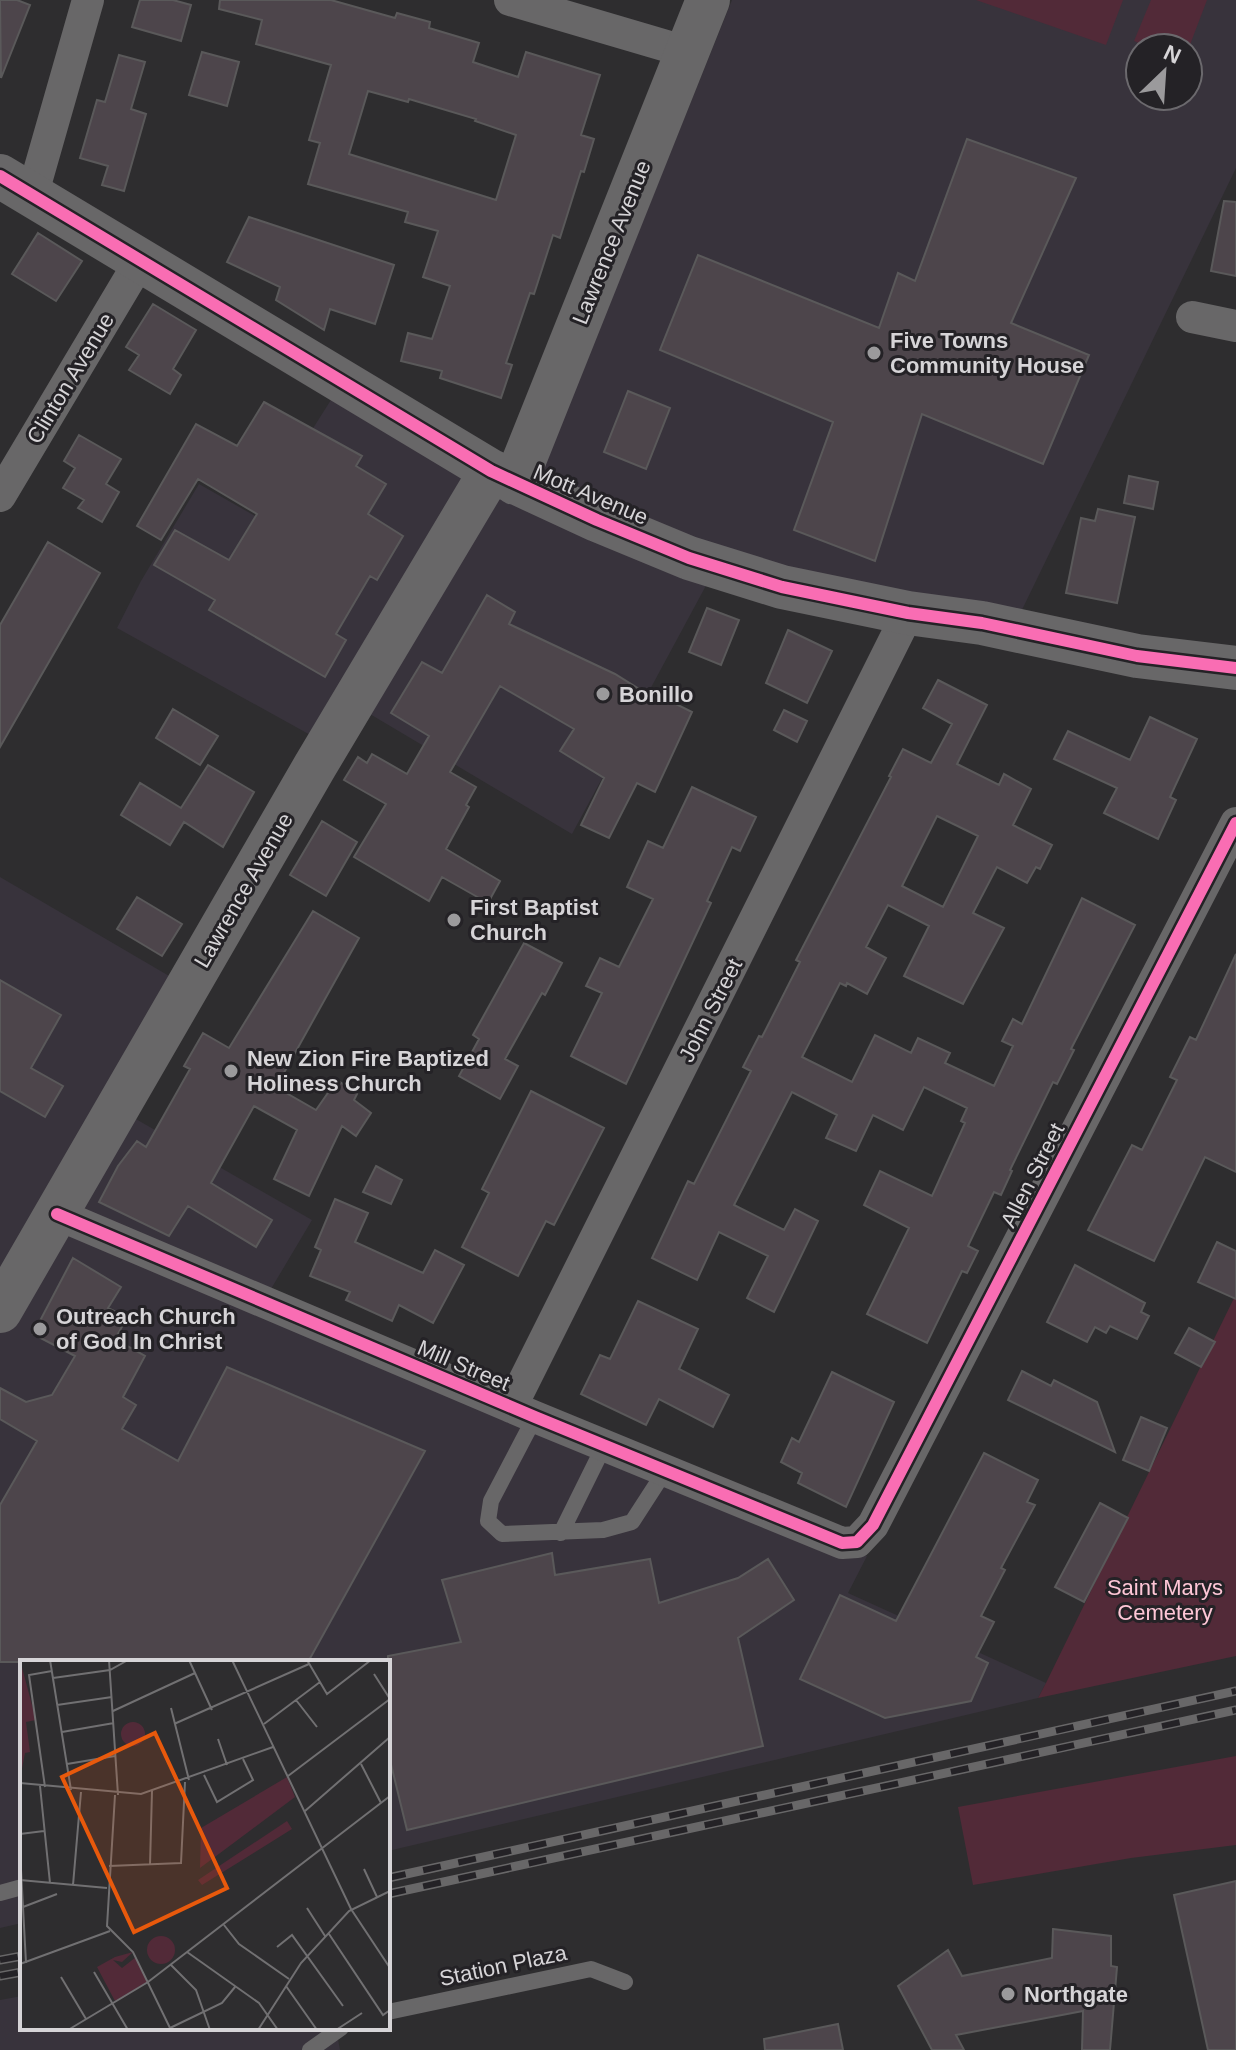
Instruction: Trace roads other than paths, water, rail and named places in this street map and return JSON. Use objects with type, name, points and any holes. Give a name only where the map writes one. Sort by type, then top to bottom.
[{"type":"street","points":[[16,186],[88,0]]},
{"type":"street","points":[[510,0],[687,52]]},
{"type":"street","name":"Lawrence Avenue","points":[[0,1311],[315,766],[503,477],[708,0]]},
{"type":"street","name":"Mott Avenue","points":[[16,186],[503,477],[695,560],[782,587],[908,613],[982,623],[1137,656],[1236,668]]},
{"type":"street","name":"Clinton Avenue","points":[[0,496],[140,261]]},
{"type":"street","points":[[1192,317],[1236,326]]},
{"type":"street","name":"John Street","points":[[523,1412],[908,613]]},
{"type":"street","name":"Allen Street","points":[[857,1542],[873,1525],[1236,823]]},
{"type":"street","name":"Mill Street","points":[[57,1214],[604,1446],[842,1543],[857,1542]]},
{"type":"lane","points":[[523,1412],[491,1501],[488,1521],[502,1534],[603,1530],[632,1522],[665,1471]]},
{"type":"lane","points":[[561,1533],[604,1446]]},
{"type":"lane","points":[[0,1893],[20,1888]]},
{"type":"lane","name":"Station Plaza","points":[[390,2012],[591,1969],[625,1982]]},
{"type":"lane","points":[[310,2050],[338,2030]]},
{"type":"railway","points":[[390,1878],[1236,1691]]},
{"type":"railway","points":[[390,1894],[1236,1710]]},
{"type":"railway","points":[[0,1960],[20,1956]]},
{"type":"railway","points":[[0,1976],[20,1972]]},
{"type":"place","name":"Five Towns Community House","points":[[874,353]]},
{"type":"place","name":"Bonillo","points":[[603,694]]},
{"type":"place","name":"First Baptist Church","points":[[454,920]]},
{"type":"place","name":"New Zion Fire Baptized Holiness Church","points":[[231,1071]]},
{"type":"place","name":"Outreach Church of God In Christ","points":[[40,1329]]},
{"type":"place","name":"Northgate","points":[[1008,1994]]},
{"type":"park label","name":"Saint Marys Cemetery","points":[[1165,1600]]}]
